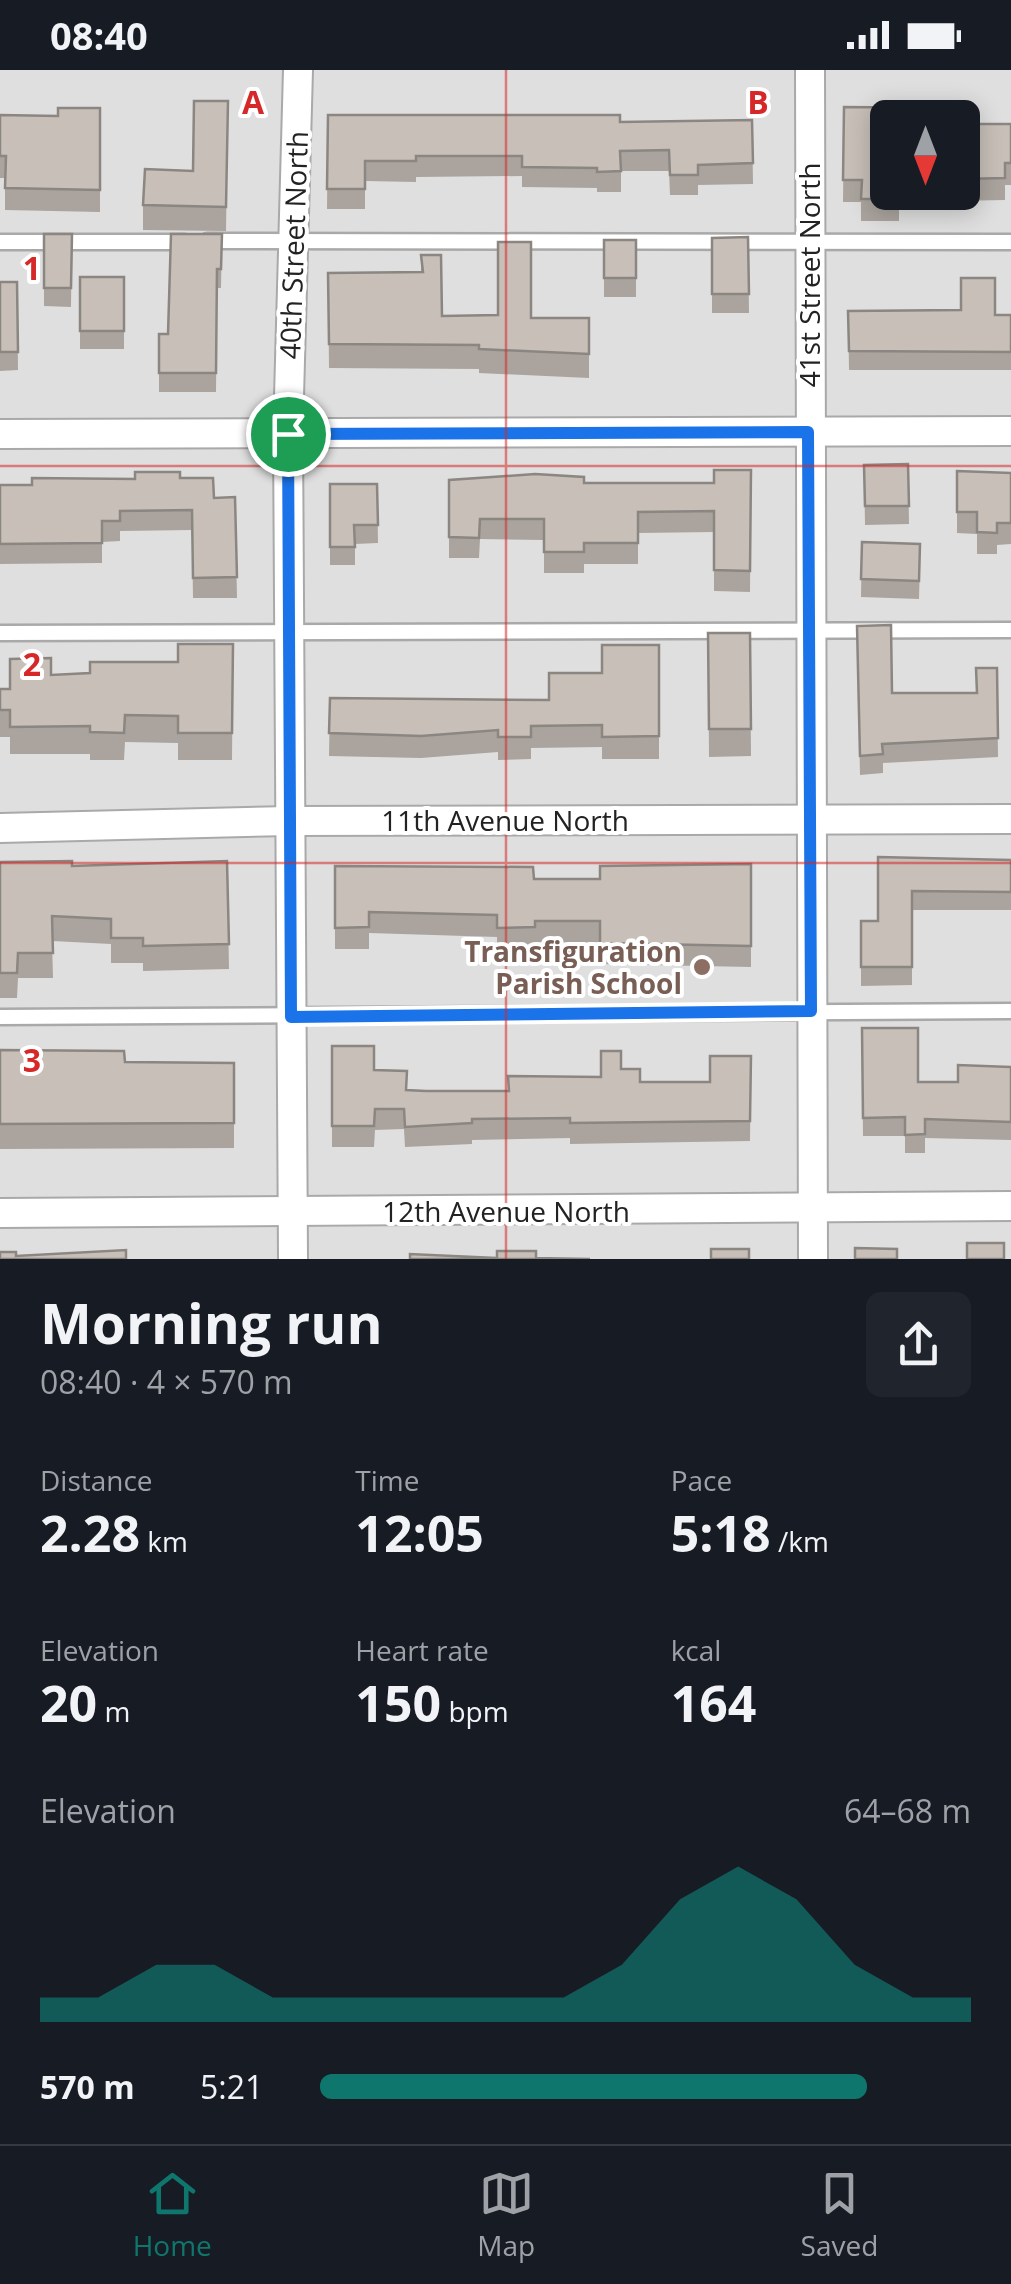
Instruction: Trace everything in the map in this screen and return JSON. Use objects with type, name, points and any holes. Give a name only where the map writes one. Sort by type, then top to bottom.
[{"type":"street","name":"40th Street North","points":[[293,1259],[288,434],[298,70]]},
{"type":"street","name":"41st Street North","points":[[810,70],[812,1259]]},
{"type":"street","points":[[0,434],[1011,431]]},
{"type":"street","name":"11th Avenue North","points":[[0,828],[290,822],[1011,819]]},
{"type":"street","name":"12th Avenue North","points":[[0,1213],[1011,1206]]},
{"type":"lane","points":[[0,242],[1011,242]]},
{"type":"lane","points":[[0,633],[1011,630]]},
{"type":"lane","points":[[0,1017],[1011,1011]]},
{"type":"shaded area","points":[[0,70],[285,70],[275,418],[0,419]]},
{"type":"shaded area","points":[[312,70],[797,70],[795,417],[301,418]]},
{"type":"shaded area","points":[[824,70],[1011,70],[1011,416],[822,417]]},
{"type":"shaded area","points":[[1011,446],[1011,804],[825,804],[822,447]]},
{"type":"shaded area","points":[[795,447],[798,804],[303,807],[301,448]]},
{"type":"shaded area","points":[[274,448],[277,807],[0,813],[0,449]]},
{"type":"shaded area","points":[[798,833],[798,1193],[306,1197],[303,836]]},
{"type":"shaded area","points":[[825,833],[1011,834],[1011,1191],[825,1193]]},
{"type":"shaded area","points":[[277,837],[280,1197],[0,1198],[0,843]]},
{"type":"shaded area","points":[[1011,1221],[1011,1259],[826,1259],[825,1223]]},
{"type":"shaded area","points":[[798,1223],[799,1259],[306,1259],[306,1227]]},
{"type":"shaded area","points":[[280,1227],[280,1259],[0,1259],[0,1228]]},
{"type":"building","points":[[194,101],[228,101],[226,207],[143,205],[145,169],[193,171]]},
{"type":"building","points":[[844,107],[870,107],[870,199],[861,199],[862,180],[843,180]]},
{"type":"building","points":[[58,108],[100,108],[100,190],[5,188],[6,156],[0,156],[0,115],[58,116]]},
{"type":"building","points":[[328,115],[620,115],[620,122],[752,120],[753,163],[698,165],[698,175],[670,175],[669,150],[620,151],[621,171],[597,172],[597,168],[522,167],[522,156],[416,156],[416,161],[365,161],[365,189],[327,189]]},
{"type":"building","points":[[980,124],[1011,124],[1011,163],[1005,163],[1005,178],[980,179]]},
{"type":"building","points":[[44,234],[72,234],[71,288],[44,288]]},
{"type":"building","points":[[171,234],[222,234],[221,269],[217,269],[216,373],[159,373],[159,334],[168,334]]},
{"type":"building","points":[[748,237],[749,294],[712,294],[712,238]]},
{"type":"building","points":[[604,240],[636,240],[636,278],[604,278]]},
{"type":"building","points":[[498,242],[531,242],[531,318],[589,318],[589,354],[479,349],[479,345],[329,344],[328,273],[423,272],[421,255],[441,255],[442,316],[498,315]]},
{"type":"building","points":[[80,277],[124,277],[124,331],[80,331]]},
{"type":"building","points":[[961,278],[995,278],[995,315],[1011,315],[1011,352],[849,351],[848,311],[961,310]]},
{"type":"building","points":[[0,282],[17,282],[18,352],[0,352]]},
{"type":"building","points":[[908,464],[909,506],[865,506],[864,465]]},
{"type":"building","points":[[714,470],[751,470],[750,571],[714,570],[714,511],[638,512],[638,543],[584,543],[584,552],[544,552],[544,519],[480,519],[479,538],[449,537],[449,480],[535,474],[584,477],[584,483],[714,483]]},
{"type":"building","points":[[957,471],[1011,473],[1011,523],[997,523],[997,533],[977,532],[977,512],[957,512]]},
{"type":"building","points":[[135,472],[180,472],[180,478],[213,478],[214,498],[235,497],[237,577],[193,578],[192,510],[120,511],[120,521],[102,521],[102,543],[0,544],[0,485],[32,485],[32,478],[135,479]]},
{"type":"building","points":[[330,484],[377,484],[378,525],[354,525],[355,547],[330,547]]},
{"type":"building","points":[[862,542],[920,544],[919,581],[861,579]]},
{"type":"building","points":[[891,625],[892,693],[977,693],[976,668],[997,668],[998,738],[882,744],[883,754],[860,756],[857,626]]},
{"type":"building","points":[[708,633],[750,633],[751,729],[709,729]]},
{"type":"building","points":[[178,644],[233,644],[232,733],[178,733],[178,716],[125,715],[124,733],[90,732],[90,726],[10,727],[10,710],[0,710],[0,689],[10,689],[10,659],[51,658],[51,675],[90,673],[90,662],[178,662]]},
{"type":"building","points":[[602,645],[659,645],[659,736],[602,737],[602,725],[531,726],[531,737],[498,737],[498,730],[421,736],[329,733],[330,698],[549,700],[549,673],[602,673]]},
{"type":"building","points":[[878,857],[1011,860],[1011,892],[912,891],[912,967],[861,967],[861,921],[878,921]]},
{"type":"building","points":[[72,861],[72,866],[227,861],[229,944],[143,946],[143,938],[111,938],[111,919],[52,916],[53,953],[18,953],[17,973],[0,973],[0,862]]},
{"type":"building","points":[[751,864],[751,946],[600,943],[600,921],[535,921],[535,927],[497,928],[497,915],[369,912],[369,927],[335,928],[335,866],[533,867],[534,879],[600,879],[600,866]]},
{"type":"building","points":[[862,1028],[918,1028],[918,1082],[958,1082],[958,1065],[1011,1067],[1011,1122],[925,1119],[925,1134],[905,1135],[905,1117],[863,1118]]},
{"type":"building","points":[[332,1046],[374,1046],[374,1070],[407,1071],[406,1090],[426,1091],[509,1091],[508,1076],[601,1077],[601,1051],[621,1051],[621,1069],[640,1069],[640,1082],[710,1082],[710,1056],[751,1056],[750,1121],[570,1123],[570,1118],[472,1119],[472,1123],[405,1127],[404,1109],[375,1109],[374,1126],[332,1126]]},
{"type":"building","points":[[0,1050],[124,1051],[125,1062],[234,1063],[234,1123],[0,1124]]},
{"type":"building","points":[[967,1243],[1004,1243],[1004,1259],[967,1259]]},
{"type":"building","points":[[855,1248],[897,1249],[897,1259],[855,1259]]},
{"type":"building","points":[[711,1249],[749,1249],[749,1259],[711,1259]]},
{"type":"building","points":[[126,1250],[126,1259],[0,1259],[0,1252],[16,1252],[16,1256]]},
{"type":"building","points":[[497,1251],[536,1251],[536,1258],[590,1259],[410,1259],[410,1254],[497,1258]]},
{"type":"place","name":"Transfiguration Parish School","points":[[702,967]]},
{"type":"route","points":[[808,432],[811,1011],[291,1017],[288,434],[808,432]]}]
